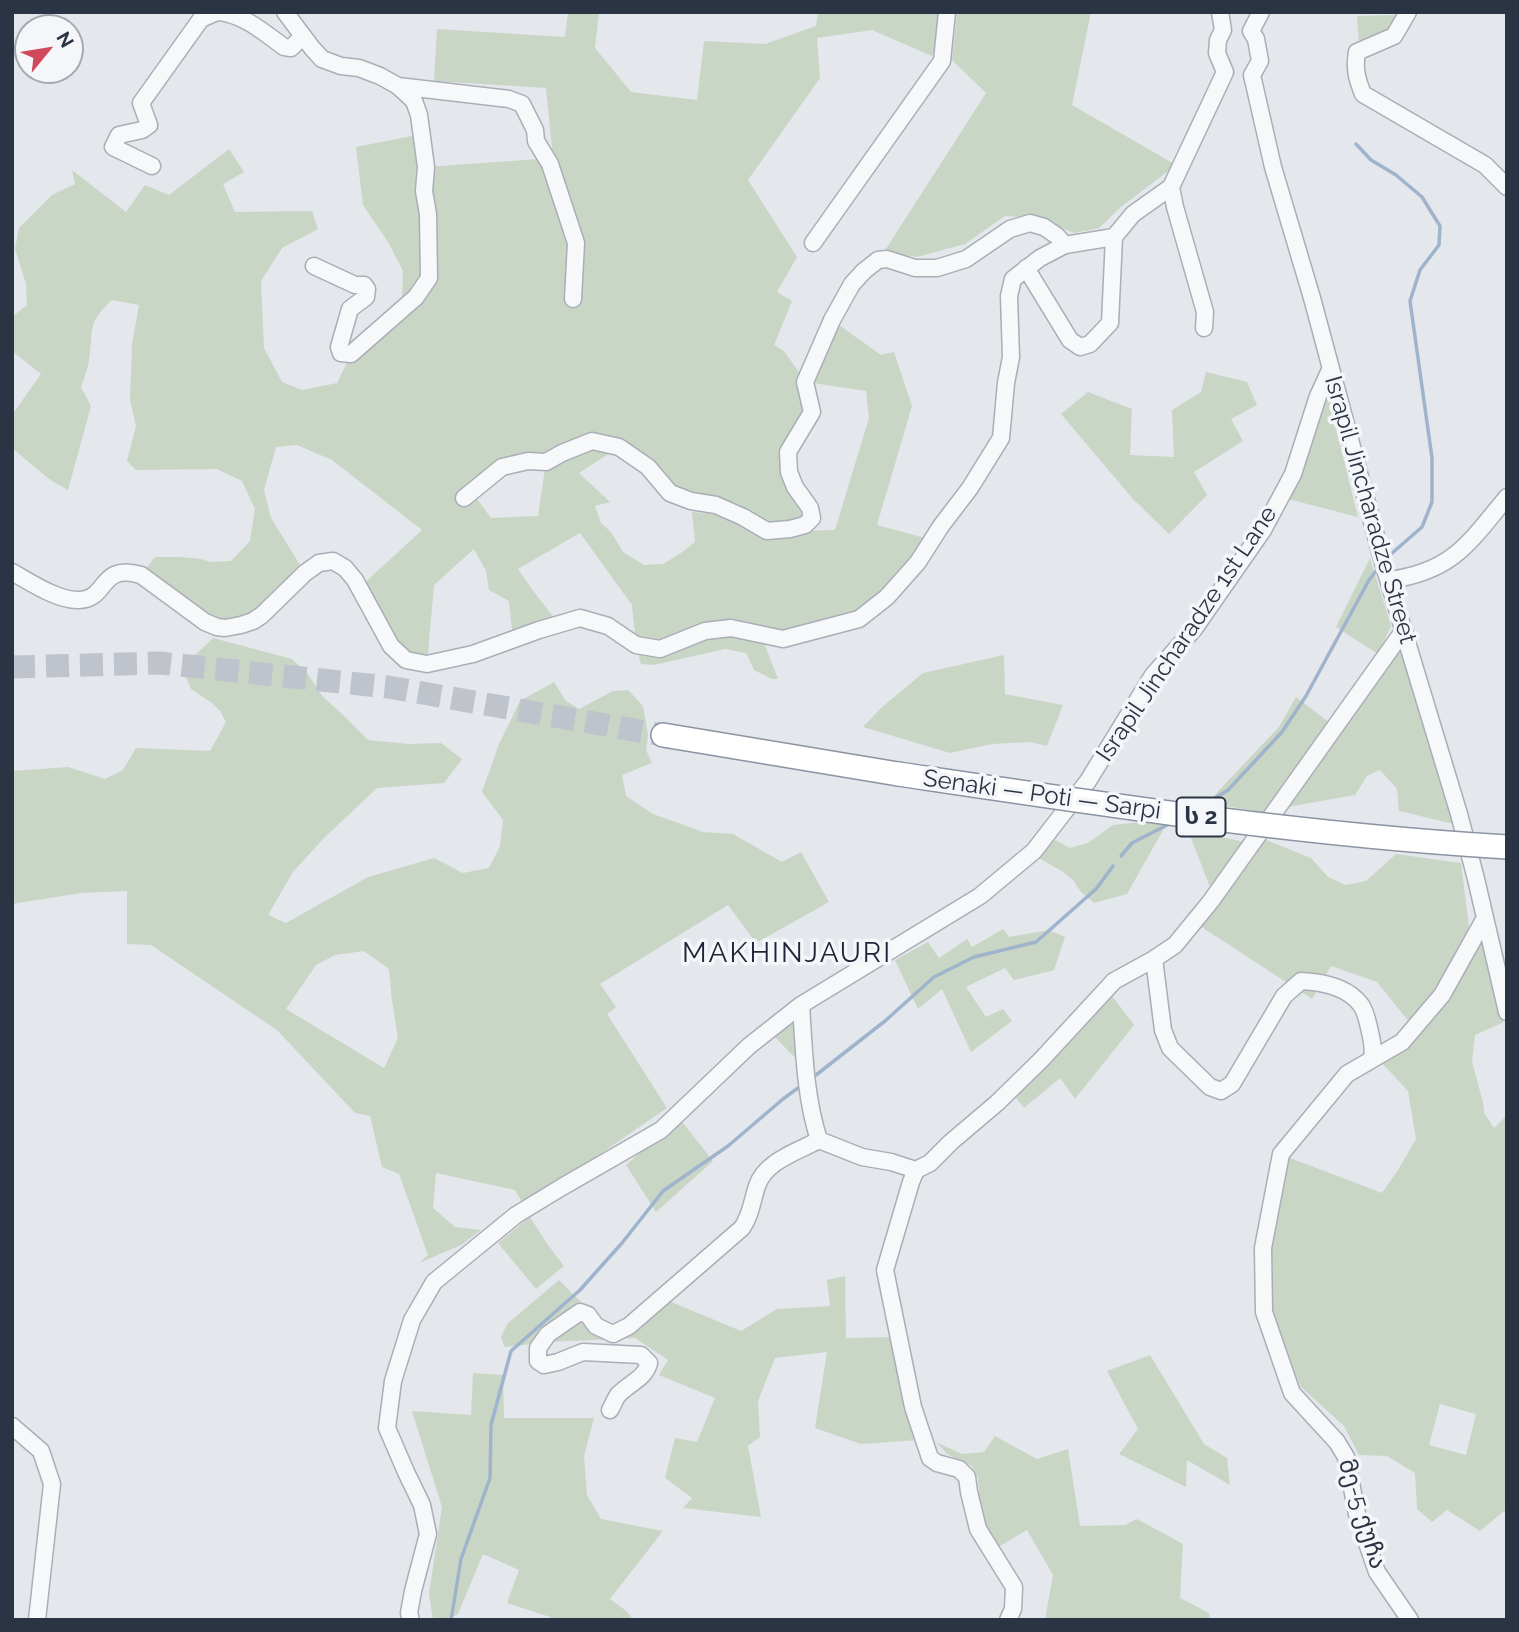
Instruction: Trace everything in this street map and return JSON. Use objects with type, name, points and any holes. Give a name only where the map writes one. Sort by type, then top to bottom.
[{"type":"highway","name":"Senaki — Poti — Sarpi","points":[[663,735],[898,774],[1169,814],[1412,842],[1507,847]]},
{"type":"street","points":[[152,166],[113,147],[119,135],[142,130],[149,125],[141,103],[201,19],[218,12],[234,14],[284,47],[291,48],[303,36]]},
{"type":"street","points":[[285,12],[322,59],[380,76],[398,86],[414,101],[419,115],[426,167],[424,191],[428,214],[429,278],[416,297],[351,354],[341,353],[339,347],[350,309],[366,297],[366,289],[363,285],[355,285],[314,266]]},
{"type":"street","points":[[813,243],[942,61],[947,12]]},
{"type":"street","points":[[1220,12],[1223,30]]},
{"type":"street","points":[[1252,75],[1239,80],[1225,72],[1217,53],[1218,40],[1223,30],[1230,26],[1238,25],[1251,31],[1261,12]]},
{"type":"street","points":[[1408,12],[1394,36],[1357,52],[1354,66],[1363,94],[1485,165],[1507,187]]},
{"type":"street","name":"Israpil Jincharadze Street","points":[[1251,31],[1256,40],[1260,61],[1252,75],[1273,167],[1459,814],[1507,1012]]},
{"type":"street","points":[[1026,268],[1070,340],[1080,347],[1090,344],[1111,323],[1114,237],[1133,214],[1171,187],[1225,72]]},
{"type":"street","points":[[398,86],[509,99],[522,104],[550,164],[576,243],[573,299]]},
{"type":"street","points":[[1171,187],[1205,312],[1204,328]]},
{"type":"street","points":[[464,498],[502,467],[528,461],[546,462],[592,441],[619,447],[648,467],[670,493],[691,501],[716,505],[767,531],[805,525],[812,518],[810,508],[795,487],[789,472],[788,452],[812,412],[805,382],[832,320],[852,284],[878,260],[887,259],[915,268],[937,268],[966,259],[1010,229],[1030,223],[1044,227],[1058,236],[1065,245]]},
{"type":"street","points":[[12,572],[64,598],[81,600],[97,593],[113,574],[129,572],[141,575],[205,622],[225,628],[253,621],[305,573],[319,563],[333,561],[345,568],[355,580],[391,646],[407,660],[427,664],[473,654],[580,618],[608,626],[636,645],[660,649],[705,631],[731,628],[783,639],[859,619],[887,597],[918,562],[1001,438],[1011,357],[1009,296],[1013,279],[1040,258],[1065,245],[1114,237]]},
{"type":"street","name":"Israpil Jincharadze 1st Lane","points":[[411,1620],[409,1613],[413,1591],[428,1534],[422,1505],[387,1429],[393,1381],[412,1320],[434,1282],[516,1215],[660,1130],[749,1046],[802,1004],[981,895],[1034,851],[1088,781],[1153,675],[1194,629],[1263,530],[1293,474],[1318,396],[1330,370]]},
{"type":"street","points":[[1390,580],[1408,578],[1450,560],[1470,542],[1507,497]]},
{"type":"street","points":[[1008,1620],[1013,1609],[1014,1587],[978,1529],[967,1477],[959,1469],[937,1463],[930,1458],[913,1407],[885,1270],[911,1182],[916,1170],[930,1163],[996,1103],[1041,1060],[1114,981],[1154,960],[1175,945],[1211,901],[1404,630]]},
{"type":"street","name":"მე-5 ქუჩა","points":[[1410,1620],[1377,1572],[1357,1514],[1346,1457],[1337,1442],[1292,1393],[1264,1312],[1263,1248],[1282,1154],[1347,1074],[1402,1042],[1442,995],[1485,918]]},
{"type":"street","points":[[1154,960],[1163,1030],[1170,1048],[1210,1087],[1222,1091],[1232,1084],[1284,996],[1301,981],[1315,982],[1348,992],[1362,1006],[1374,1051],[1372,1059]]},
{"type":"street","points":[[802,1004],[807,1084],[813,1121],[820,1140],[862,1157],[916,1170]]},
{"type":"street","points":[[610,1410],[617,1396],[648,1370],[649,1363],[641,1355],[583,1352],[544,1365],[538,1361],[538,1348],[548,1334],[580,1312],[588,1315],[596,1326],[613,1334],[629,1326],[742,1228],[748,1219],[758,1183],[773,1165],[820,1140]]},
{"type":"street","points":[[12,1426],[41,1451],[52,1484],[37,1620]]},
{"type":"green space","points":[[568,12],[599,12],[595,48],[631,92],[697,100],[704,41],[765,44],[816,26],[818,12],[940,12],[936,48],[932,56],[872,30],[817,38],[820,78],[748,180],[797,257],[777,292],[792,301],[774,345],[784,351],[805,381],[832,320],[881,355],[894,352],[912,406],[877,525],[932,540],[859,619],[761,635],[778,679],[772,679],[754,670],[746,653],[725,649],[654,665],[641,664],[632,605],[580,533],[518,569],[559,624],[513,639],[509,601],[489,590],[486,571],[474,549],[434,585],[427,664],[406,660],[359,588],[422,530],[332,460],[297,445],[276,447],[264,490],[271,518],[305,573],[279,599],[225,628],[141,575],[155,557],[231,561],[250,541],[255,509],[242,481],[217,469],[136,470],[127,461],[136,426],[130,400],[132,344],[139,305],[112,300],[95,321],[81,387],[91,406],[68,490],[49,479],[12,448],[12,415],[41,374],[12,351],[12,317],[27,305],[26,284],[15,249],[19,228],[52,195],[75,184],[72,170],[126,212],[145,185],[169,195],[229,149],[244,172],[223,184],[235,212],[312,211],[318,229],[282,248],[261,281],[264,348],[282,382],[302,390],[337,383],[351,354],[357,350],[363,355],[367,352],[375,332],[402,303],[403,271],[388,242],[363,205],[356,147],[422,134],[426,167],[553,158],[546,88],[434,81],[437,29],[565,37]],"holes":[[[806,382],[866,391],[869,418],[835,530],[804,531],[812,518],[788,452],[812,412]],[[619,447],[691,501],[740,517],[692,512],[695,542],[663,564],[644,565],[623,552],[611,532],[601,523],[595,506],[610,502],[579,473]],[[528,461],[546,462],[538,516],[491,518],[472,492]]]},
{"type":"green space","points":[[957,12],[1091,12],[1072,105],[1176,165],[1121,207],[1099,228],[1074,233],[1037,218],[1005,216],[965,244],[917,257],[884,252],[986,93],[952,60]]},
{"type":"green space","points":[[1395,15],[1394,31],[1359,44],[1357,16]]},
{"type":"green space","points":[[1206,372],[1247,382],[1257,405],[1231,419],[1243,441],[1194,472],[1207,495],[1169,534],[1133,499],[1061,414],[1088,392],[1132,409],[1130,455],[1174,457],[1172,410],[1201,392]]},
{"type":"green space","points":[[1327,392],[1358,517],[1288,499]]},
{"type":"green space","points":[[1370,558],[1391,626],[1378,654],[1336,627]]},
{"type":"green space","points":[[213,638],[292,659],[307,673],[323,697],[368,740],[409,744],[441,743],[462,759],[444,783],[377,788],[324,838],[293,872],[268,915],[286,923],[368,877],[434,858],[463,873],[489,868],[500,846],[503,820],[482,792],[499,744],[520,701],[554,682],[566,701],[579,709],[613,691],[628,690],[643,706],[648,735],[646,750],[652,763],[622,775],[626,796],[653,814],[703,832],[733,834],[782,862],[801,852],[829,902],[756,943],[728,905],[600,984],[616,1007],[607,1014],[667,1108],[523,1204],[515,1190],[436,1173],[433,1208],[455,1227],[481,1230],[461,1245],[419,1263],[428,1255],[399,1174],[382,1167],[370,1116],[355,1113],[277,1030],[151,945],[127,944],[127,891],[81,893],[12,904],[12,771],[68,767],[105,779],[123,770],[136,748],[210,751],[226,722],[212,703],[191,689],[184,673],[192,658]],"holes":[[[364,951],[389,969],[398,1038],[384,1068],[286,1009],[316,965],[335,955]]]},
{"type":"green space","points":[[1403,642],[1454,824],[1399,811],[1397,789],[1380,770],[1367,776],[1355,795],[1282,808]]},
{"type":"green space","points":[[1004,655],[1005,694],[1063,705],[1047,746],[1030,742],[992,744],[950,753],[863,727],[923,673]]},
{"type":"green space","points":[[1296,697],[1330,723],[1268,813],[1207,803],[1279,727]]},
{"type":"green space","points":[[1150,821],[1166,825],[1127,894],[1094,903],[1081,892],[1073,880],[1037,857],[1055,840],[1070,848],[1088,843],[1113,825]]},
{"type":"green space","points":[[1188,830],[1245,842],[1211,890]]},
{"type":"green space","points":[[1261,838],[1311,858],[1328,877],[1346,885],[1366,881],[1396,854],[1461,863],[1469,927],[1464,944],[1436,991],[1410,1023],[1377,982],[1331,966],[1312,999],[1200,926]]},
{"type":"green space","points":[[1003,929],[1009,937],[1049,930],[1065,937],[1054,970],[1014,980],[1005,968],[966,987],[986,1017],[1003,1009],[1012,1021],[971,1052],[942,989],[918,1009],[895,960],[928,942],[939,958],[967,939],[972,947]]},
{"type":"green space","points":[[1482,931],[1504,1022],[1475,1035],[1472,1062],[1484,1113],[1494,1128],[1507,1115],[1507,1512],[1504,1511],[1480,1531],[1447,1510],[1432,1522],[1417,1509],[1415,1473],[1387,1456],[1359,1455],[1344,1426],[1301,1387],[1264,1312],[1267,1248],[1285,1156],[1382,1193],[1416,1139],[1408,1091],[1379,1060],[1410,1044]],"holes":[[[1440,1404],[1476,1414],[1466,1455],[1429,1445]]]},
{"type":"green space","points":[[1109,992],[1134,1025],[1075,1099],[1060,1078],[1024,1108],[1014,1095]]},
{"type":"green space","points":[[797,1017],[800,1063],[772,1034]]},
{"type":"green space","points":[[679,1118],[713,1161],[656,1212],[626,1165]]},
{"type":"green space","points":[[530,1217],[564,1266],[536,1289],[498,1243]]},
{"type":"green space","points":[[845,1276],[846,1338],[894,1337],[918,1440],[861,1444],[815,1428],[827,1352],[775,1358],[758,1401],[760,1437],[748,1446],[761,1517],[683,1508],[692,1498],[665,1478],[675,1438],[697,1442],[715,1398],[659,1375],[668,1360],[635,1338],[505,1347],[501,1337],[507,1324],[559,1280],[610,1331],[664,1299],[741,1331],[777,1309],[830,1306],[827,1280]]},
{"type":"green space","points":[[1150,1355],[1204,1444],[1227,1458],[1230,1485],[1187,1460],[1186,1487],[1119,1454],[1138,1429],[1107,1371]]},
{"type":"green space","points":[[473,1373],[503,1375],[504,1418],[594,1418],[584,1456],[587,1495],[601,1519],[663,1531],[610,1599],[634,1620],[551,1620],[550,1617],[507,1603],[519,1570],[483,1554],[458,1614],[446,1620],[433,1620],[429,1594],[442,1507],[412,1411],[471,1415]]},
{"type":"green space","points":[[995,1436],[1037,1459],[1068,1449],[1080,1526],[1125,1525],[1137,1519],[1183,1544],[1180,1598],[1209,1613],[1210,1620],[1045,1620],[1053,1575],[1027,1530],[993,1550],[981,1527],[978,1478],[972,1466],[947,1454],[936,1442],[962,1454],[984,1452]]},
{"type":"waterway","points":[[1356,144],[1371,160],[1396,175],[1422,197],[1440,226],[1439,245],[1420,270],[1410,301],[1432,458],[1432,502],[1422,527],[1391,554]]},
{"type":"waterway","points":[[1200,808],[1228,790],[1282,732],[1306,696],[1376,571]]},
{"type":"waterway","points":[[1121,856],[1132,843],[1171,823]]},
{"type":"waterway","points":[[816,1075],[885,1021],[934,977],[974,957],[1036,942],[1096,889],[1113,866]]},
{"type":"waterway","points":[[451,1620],[461,1559],[490,1478],[491,1425],[511,1351],[580,1290],[663,1191],[728,1146],[798,1088]]},
{"type":"tunnel","points":[[12,667],[160,663],[388,687],[663,735]]},
{"type":"district","name":"MAKHINJAURI","points":[[787,954]]}]
